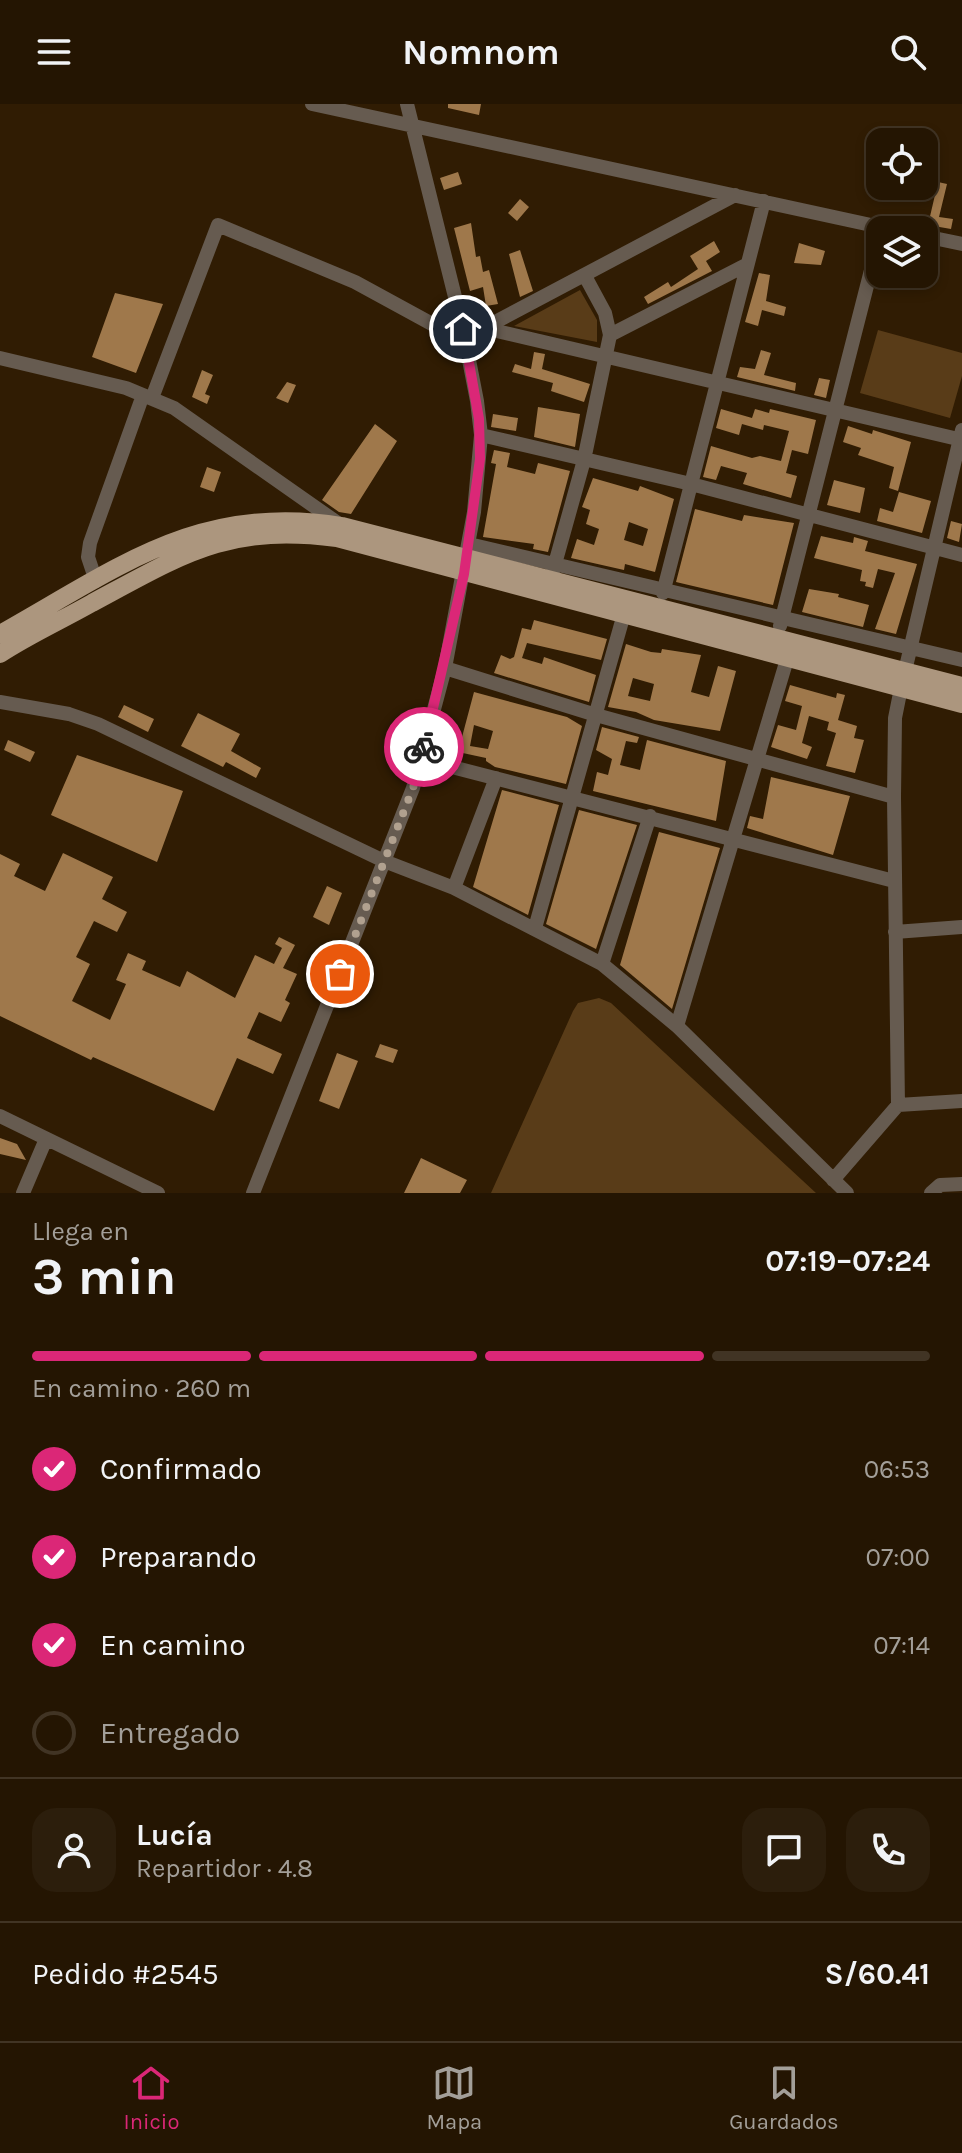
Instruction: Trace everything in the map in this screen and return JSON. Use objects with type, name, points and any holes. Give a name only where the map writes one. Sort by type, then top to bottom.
[{"type":"main road","points":[[0,634],[169,542],[222,525],[298,518],[342,526],[467,559],[624,614],[788,656],[903,679],[962,686]]},
{"type":"main road","points":[[0,654],[178,557],[228,540],[262,533],[337,538],[552,572],[779,627],[962,704]]},
{"type":"street","points":[[312,104],[764,201],[866,226]]},
{"type":"street","points":[[253,1193],[421,759],[445,668],[467,559],[481,435],[464,336],[407,104]]},
{"type":"street","points":[[96,581],[88,557],[90,543],[218,225],[355,282],[464,336],[585,276],[735,195]]},
{"type":"street","points":[[663,593],[764,201]]},
{"type":"street","points":[[938,239],[962,244]]},
{"type":"street","points":[[610,335],[746,265]]},
{"type":"street","points":[[585,276],[605,313],[610,335],[584,460],[552,572],[663,593],[779,627],[962,660]]},
{"type":"street","points":[[779,627],[869,288]]},
{"type":"street","points":[[484,328],[836,411],[961,436],[895,718],[898,1105],[833,1180]]},
{"type":"street","points":[[0,358],[148,396],[174,408],[342,526]]},
{"type":"street","points":[[481,435],[691,484],[810,518],[962,555]]},
{"type":"street","points":[[535,928],[624,614]]},
{"type":"street","points":[[677,1026],[788,656]]},
{"type":"street","points":[[445,668],[596,715],[894,797]]},
{"type":"street","points":[[0,702],[69,714],[98,724],[384,861],[454,888],[602,964],[677,1026],[847,1193]]},
{"type":"street","points":[[421,759],[894,881]]},
{"type":"street","points":[[454,888],[496,778]]},
{"type":"street","points":[[602,964],[650,816]]},
{"type":"street","points":[[895,932],[962,927]]},
{"type":"street","points":[[898,1105],[962,1101]]},
{"type":"street","points":[[0,1116],[158,1193]]},
{"type":"street","points":[[23,1193],[46,1139]]},
{"type":"street","points":[[931,1193],[940,1185],[962,1184]]},
{"type":"shaded area","points":[[580,290],[597,320],[597,342],[514,326]]},
{"type":"shaded area","points":[[878,330],[962,353],[962,376],[950,418],[860,393]]},
{"type":"shaded area","points":[[599,998],[611,1003],[816,1193],[491,1193],[573,1011],[578,1003]]},
{"type":"building","points":[[448,104],[481,104],[479,115],[448,108]]},
{"type":"building","points":[[458,172],[462,184],[444,190],[440,178]]},
{"type":"building","points":[[938,182],[947,184],[939,217],[953,219],[951,229],[938,227],[938,216],[930,216],[934,200],[938,200]]},
{"type":"building","points":[[520,199],[529,207],[517,221],[508,213]]},
{"type":"building","points":[[471,223],[476,257],[480,256],[483,272],[489,270],[498,304],[486,306],[483,287],[470,291],[454,228]]},
{"type":"building","points":[[714,241],[720,252],[706,261],[712,271],[648,304],[644,297],[668,282],[671,287],[698,269],[690,256]]},
{"type":"building","points":[[799,243],[825,251],[821,265],[794,263]]},
{"type":"building","points":[[520,250],[533,291],[520,297],[509,254]]},
{"type":"building","points":[[759,273],[770,275],[766,301],[786,307],[784,316],[762,310],[758,326],[745,322]]},
{"type":"building","points":[[115,293],[163,304],[136,373],[92,357]]},
{"type":"building","points":[[761,350],[771,353],[764,375],[796,383],[795,391],[737,377],[740,367],[755,369]]},
{"type":"building","points":[[534,352],[545,354],[542,369],[590,384],[584,402],[551,391],[553,383],[512,372],[515,364],[531,369]]},
{"type":"building","points":[[202,370],[213,375],[205,394],[210,396],[207,404],[192,397]]},
{"type":"building","points":[[819,378],[830,380],[826,398],[814,395]]},
{"type":"building","points":[[287,382],[296,385],[288,403],[276,398]]},
{"type":"building","points":[[538,407],[580,414],[575,447],[534,437]]},
{"type":"building","points":[[721,409],[752,418],[755,409],[769,413],[770,409],[816,420],[808,454],[792,450],[786,473],[797,476],[791,498],[743,484],[747,473],[721,466],[716,480],[703,477],[711,446],[752,458],[760,456],[781,461],[789,431],[764,425],[763,430],[742,424],[739,435],[716,428]]},
{"type":"building","points":[[493,414],[518,418],[516,431],[491,427]]},
{"type":"building","points":[[375,424],[397,441],[351,514],[339,512],[322,500]]},
{"type":"building","points":[[848,426],[911,442],[898,491],[889,488],[894,467],[858,455],[861,448],[843,442]]},
{"type":"building","points":[[494,450],[510,453],[507,467],[535,474],[538,463],[570,471],[548,552],[533,549],[534,544],[483,537],[496,464],[491,463]]},
{"type":"building","points":[[207,467],[221,472],[214,492],[200,487]]},
{"type":"building","points":[[593,478],[638,491],[640,486],[674,499],[655,572],[625,564],[624,570],[571,558],[577,539],[594,545],[599,529],[586,524],[590,510],[582,507]],"holes":[[[629,522],[648,529],[643,546],[624,540]]]},
{"type":"building","points":[[834,480],[865,488],[860,513],[827,505]]},
{"type":"building","points":[[899,492],[931,501],[922,533],[877,521],[880,508],[893,512]]},
{"type":"building","points":[[695,509],[742,521],[744,515],[794,523],[773,605],[676,582]]},
{"type":"building","points":[[951,521],[962,524],[959,542],[947,538]]},
{"type":"building","points":[[821,536],[853,543],[854,537],[868,541],[865,551],[917,564],[896,634],[875,629],[895,573],[878,569],[873,588],[865,586],[866,582],[860,581],[862,570],[814,558]]},
{"type":"building","points":[[809,589],[839,594],[838,597],[869,605],[863,627],[802,612]]},
{"type":"building","points":[[534,620],[607,639],[601,660],[527,643],[522,658],[542,664],[544,657],[596,675],[589,702],[494,673],[501,655],[510,659],[514,657],[522,628],[531,630]]},
{"type":"building","points":[[626,644],[651,652],[661,653],[662,649],[701,655],[691,692],[709,697],[718,666],[736,671],[720,731],[654,720],[636,712],[608,707]],"holes":[[[633,678],[654,684],[650,701],[628,696]]]},
{"type":"building","points":[[790,685],[836,698],[837,693],[845,695],[838,720],[857,726],[854,738],[864,740],[855,773],[826,766],[836,733],[827,730],[829,722],[809,716],[802,743],[812,747],[807,759],[771,747],[778,725],[796,730],[802,706],[785,701]]},
{"type":"building","points":[[474,692],[567,717],[582,726],[566,784],[495,767],[486,758],[458,752]],"holes":[[[474,725],[493,731],[488,749],[470,746]]]},
{"type":"building","points":[[124,705],[154,719],[148,732],[118,717]]},
{"type":"building","points":[[198,713],[240,734],[231,751],[261,768],[256,778],[226,762],[223,767],[181,746]]},
{"type":"building","points":[[602,727],[639,737],[637,743],[626,741],[620,765],[640,770],[647,740],[726,761],[716,821],[593,791],[597,772],[608,775],[612,759],[596,750]]},
{"type":"building","points":[[8,740],[35,752],[30,762],[4,750]]},
{"type":"building","points":[[77,755],[183,791],[157,862],[51,815]]},
{"type":"building","points":[[771,777],[850,796],[833,855],[747,828],[750,816],[763,819]]},
{"type":"building","points":[[502,790],[559,805],[528,915],[473,887]]},
{"type":"building","points":[[579,810],[637,825],[596,949],[546,924]]},
{"type":"building","points":[[659,832],[720,848],[672,1009],[620,965]]},
{"type":"building","points":[[63,853],[113,877],[102,899],[127,912],[117,932],[94,921],[76,957],[90,964],[72,1001],[110,1020],[126,984],[116,980],[128,953],[146,961],[142,970],[180,987],[187,971],[235,998],[255,955],[274,964],[282,948],[275,944],[279,937],[295,945],[283,968],[297,974],[285,1000],[290,1003],[281,1022],[259,1012],[247,1038],[282,1054],[273,1074],[237,1058],[214,1111],[93,1057],[91,1060],[0,1016],[0,854],[20,864],[14,876],[45,891]]},
{"type":"building","points":[[327,886],[342,893],[329,925],[313,917]]},
{"type":"building","points":[[380,1044],[398,1050],[393,1063],[375,1057]]},
{"type":"building","points":[[337,1053],[358,1061],[339,1109],[319,1101]]},
{"type":"building","points":[[0,1138],[17,1144],[26,1160],[0,1154]]},
{"type":"building","points":[[421,1158],[467,1180],[460,1193],[404,1193]]},
{"type":"way so far","points":[[340,974],[413,788],[424,747]]},
{"type":"route","points":[[424,747],[445,668],[464,574],[480,459],[477,401],[463,329]]}]
